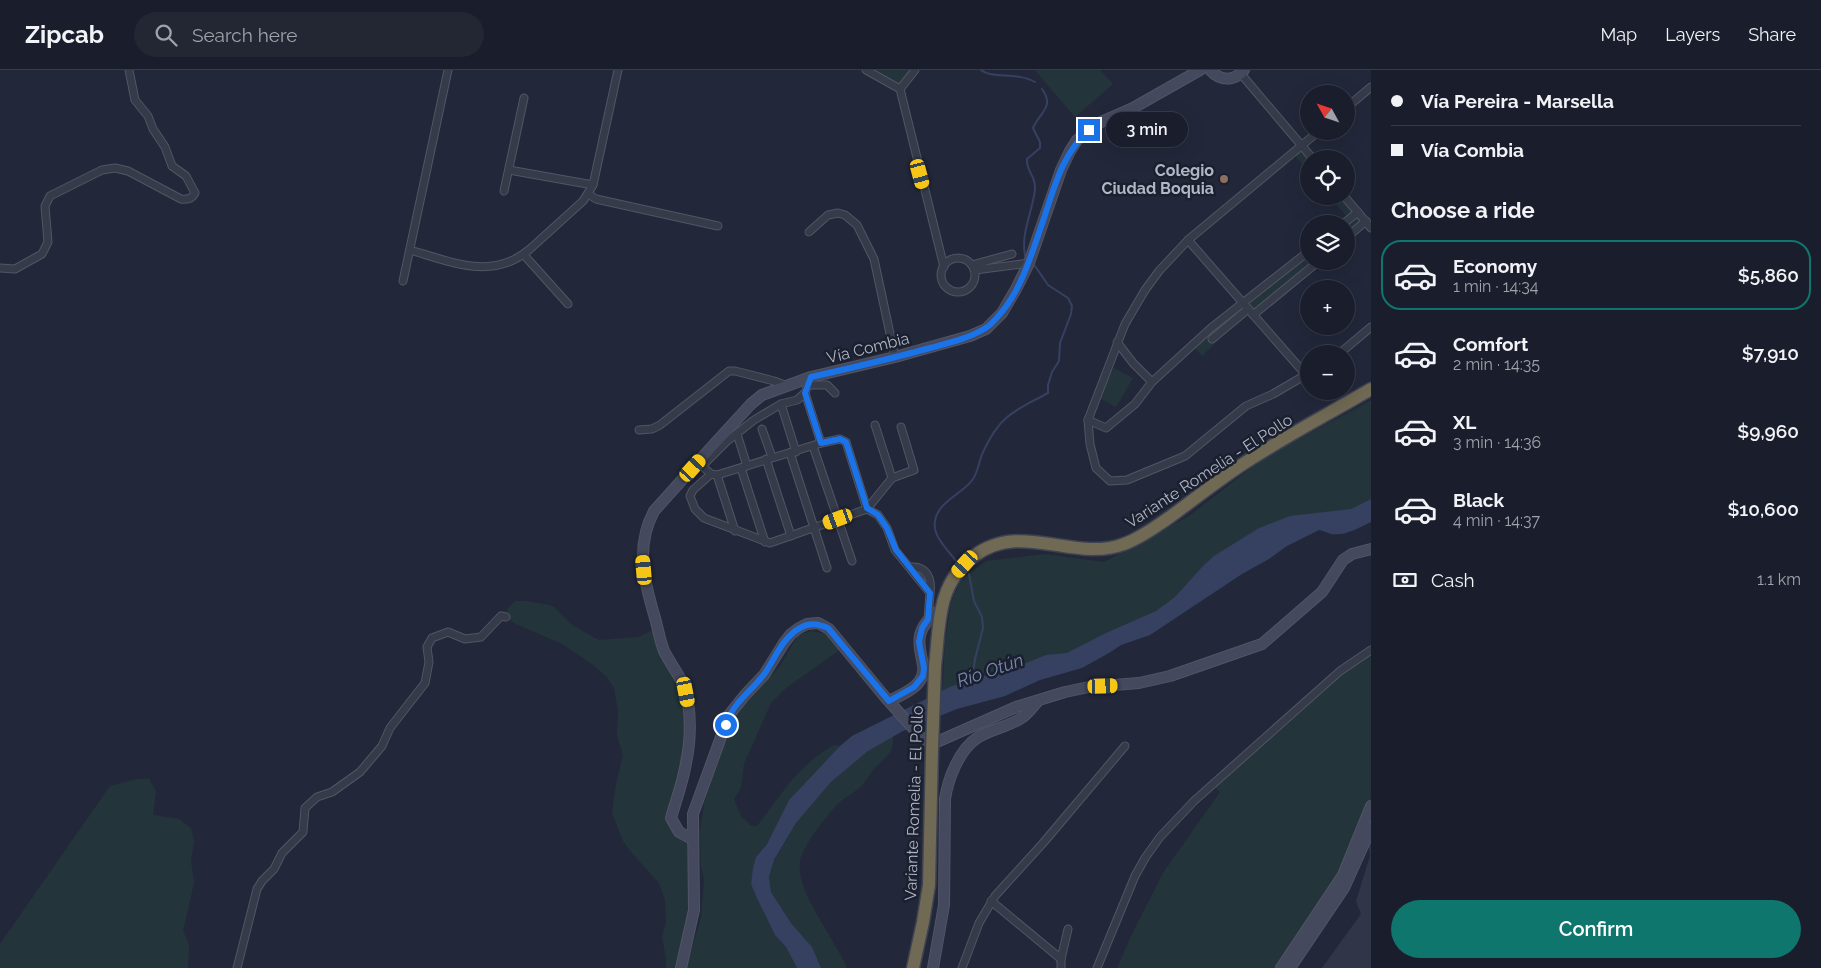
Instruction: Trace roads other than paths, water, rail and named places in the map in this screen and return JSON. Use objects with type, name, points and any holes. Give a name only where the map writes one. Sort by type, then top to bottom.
[{"type":"highway","name":"Variante Romelia - El Pollo","points":[[913,968],[924,922],[929,885],[935,666],[941,609],[946,590],[958,572],[975,555],[988,547],[1002,542],[1017,540],[1090,549],[1114,548],[1125,544],[1151,530],[1263,452],[1371,389]]},
{"type":"main road","points":[[1210,70],[1214,75],[1225,79],[1230,79],[1242,72]]},
{"type":"main road","name":"Vía Combia","points":[[692,838],[679,832],[671,818],[686,764],[690,727],[688,702],[681,678],[664,650],[644,582],[642,556],[648,522],[654,511],[698,467],[758,398],[787,386],[970,336],[986,328],[1002,313],[1029,263],[1060,170],[1078,140],[1101,122],[1133,108],[1195,71]]},
{"type":"main road","points":[[681,968],[690,936],[694,910],[693,814],[729,715],[764,675],[784,643],[798,628],[807,624],[818,623],[828,628],[915,730],[925,739],[932,742],[939,741],[1016,707],[1065,692],[1089,687],[1132,684],[1170,676],[1262,644],[1322,592],[1343,560],[1352,554],[1371,549]]},
{"type":"main road","points":[[889,701],[914,687],[923,676],[924,668],[919,642],[922,628],[928,619],[941,609]]},
{"type":"main road","points":[[934,968],[944,905],[945,799],[952,770],[976,738],[1023,717],[1038,701]]},
{"type":"main road","points":[[1281,968],[1343,875],[1371,806]]},
{"type":"main road","points":[[1290,968],[1344,888],[1371,828]]},
{"type":"street","points":[[0,268],[15,269],[42,254],[48,242],[45,206],[50,196],[102,170],[115,168],[128,171],[181,199],[188,200],[196,193],[186,176],[172,166],[165,147],[148,116],[135,100],[129,70]]},
{"type":"street","points":[[403,281],[448,70]]},
{"type":"street","points":[[410,250],[469,267],[505,264],[524,255],[588,194],[593,185],[618,70]]},
{"type":"street","points":[[866,70],[900,89],[944,266],[941,277],[943,283],[951,291],[962,292],[972,286],[974,268]]},
{"type":"street","points":[[900,89],[915,70]]},
{"type":"street","points":[[1242,72],[1305,150]]},
{"type":"street","points":[[1355,100],[1371,87]]},
{"type":"street","points":[[504,190],[524,98]]},
{"type":"street","points":[[1300,378],[1273,394],[1246,406],[1185,456],[1127,480],[1110,480],[1096,468],[1090,444],[1088,420],[1117,342],[1145,290],[1188,240],[1309,140]]},
{"type":"street","points":[[509,170],[593,185]]},
{"type":"street","points":[[588,194],[596,199],[718,226]]},
{"type":"street","points":[[1352,205],[1371,228]]},
{"type":"street","points":[[1354,215],[1358,212]]},
{"type":"street","points":[[809,232],[828,215],[838,213],[845,215],[857,225],[874,259],[896,357]]},
{"type":"street","points":[[1355,230],[1366,221]]},
{"type":"street","points":[[1188,240],[1300,366]]},
{"type":"street","points":[[974,268],[1012,254]]},
{"type":"street","points":[[524,255],[568,304]]},
{"type":"street","points":[[944,266],[948,262],[959,258],[964,259],[974,268],[1029,263]]},
{"type":"street","points":[[1212,339],[1245,306],[1300,259]]},
{"type":"street","points":[[1253,315],[1307,270]]},
{"type":"street","points":[[1088,420],[1106,428],[1134,404],[1152,382],[1211,328],[1245,306]]},
{"type":"street","points":[[1349,345],[1371,326]]},
{"type":"street","points":[[1117,342],[1133,363],[1152,382]]},
{"type":"street","points":[[639,430],[660,425],[729,371],[774,381],[787,386]]},
{"type":"street","points":[[735,531],[714,475],[698,467],[754,420],[781,404],[797,400],[805,393],[810,381],[827,385],[835,393]]},
{"type":"street","points":[[805,393],[817,445],[852,561]]},
{"type":"street","points":[[781,404],[814,528],[828,568]]},
{"type":"street","points":[[875,425],[892,478]]},
{"type":"street","points":[[901,426],[914,470],[892,478],[867,508],[770,544],[704,518],[695,509],[690,496],[693,490],[714,475],[840,439],[846,442],[867,508],[878,515],[887,528],[896,550],[930,593],[928,619]]},
{"type":"street","points":[[762,430],[791,536]]},
{"type":"street","points":[[737,434],[744,467],[765,542]]},
{"type":"street","points":[[237,968],[252,904],[262,881],[274,869],[282,853],[303,832],[305,808],[317,797],[332,792],[360,772],[382,746],[390,728],[425,683],[429,662],[427,646],[432,638],[448,632],[465,639],[481,637],[500,616],[506,617]]},
{"type":"street","points":[[1097,968],[1136,876],[1145,858],[1160,837],[1194,801],[1340,670],[1371,650]]},
{"type":"street","points":[[962,968],[979,923],[991,901],[1125,746]]},
{"type":"street","points":[[991,901],[1061,959]]},
{"type":"street","points":[[1060,968],[1068,929]]},
{"type":"water","name":"Río Otún","points":[[1371,499],[1371,522],[1342,534],[1331,534],[1319,530],[1287,546],[1150,635],[1121,645],[1082,668],[1040,680],[1005,696],[957,709],[903,731],[868,751],[831,782],[796,823],[774,860],[769,877],[771,892],[791,923],[812,947],[821,968],[797,968],[786,947],[775,935],[756,896],[751,884],[753,868],[756,857],[767,844],[789,800],[840,746],[852,736],[950,687],[971,679],[1004,672],[1046,655],[1067,653],[1156,611],[1175,597],[1214,556],[1259,528],[1290,516],[1351,509]]},
{"type":"waterway","points":[[981,70],[986,73],[1021,77],[1035,82]]},
{"type":"waterway","points":[[1026,259],[1024,250],[1025,233],[1035,189],[1027,159],[1040,148],[1040,142],[1033,128],[1047,105],[1046,95],[1042,89]]},
{"type":"waterway","points":[[956,561],[938,537],[935,527],[937,514],[946,503],[973,479],[990,438],[1003,421],[1018,409],[1048,393],[1052,372],[1059,361],[1060,343],[1071,314],[1072,306],[1068,298],[1048,285],[1035,266]]},
{"type":"waterway","points":[[969,574],[974,601],[982,617],[983,628],[972,680]]},
{"type":"place","name":"Colegio Ciudad Boquia","points":[[1224,179]]}]
